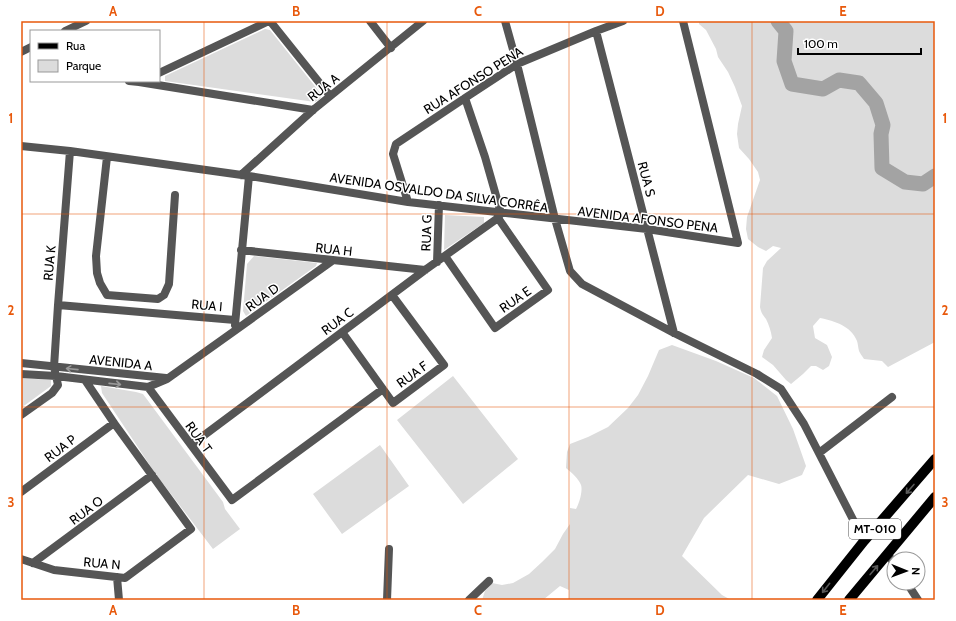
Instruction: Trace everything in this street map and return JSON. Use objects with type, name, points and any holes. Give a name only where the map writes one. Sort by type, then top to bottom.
[{"type":"main road","name":"MT-010","points":[[817,600],[864,541],[935,459]]},
{"type":"main road","name":"MT-010","points":[[890,551],[935,496]]},
{"type":"main road","name":"MT-010","points":[[849,600],[886,556]]},
{"type":"street","points":[[68,30],[86,21]]},
{"type":"street","points":[[160,72],[270,21],[330,96]]},
{"type":"street","points":[[370,21],[391,48]]},
{"type":"street","name":"RUA A","points":[[245,176],[313,110],[423,21]]},
{"type":"street","points":[[505,21],[555,219]]},
{"type":"street","name":"RUA AFONSO PENA","points":[[408,202],[393,154],[396,144],[517,64],[623,21]]},
{"type":"street","name":"AVENIDA AFONSO PENA","points":[[555,219],[648,229],[738,243],[683,21]]},
{"type":"street","name":"RUA S","points":[[596,31],[674,333]]},
{"type":"street","points":[[21,52],[30,48]]},
{"type":"street","points":[[146,82],[313,110]]},
{"type":"street","points":[[465,98],[485,158],[499,215]]},
{"type":"street","name":"AVENIDA OSVALDO DA SILVA CORRÊA","points":[[21,146],[70,151],[245,176],[499,215],[555,219],[570,271],[582,284],[674,333],[757,374],[781,389],[804,424],[864,541]]},
{"type":"street","name":"RUA K","points":[[56,376],[54,367],[70,151]]},
{"type":"street","points":[[107,157],[96,256],[97,273],[100,283],[107,295],[158,299],[164,295],[169,284],[175,195]]},
{"type":"street","name":"RUA I","points":[[58,305],[235,320],[245,176]]},
{"type":"street","name":"RUA G","points":[[437,262],[439,205]]},
{"type":"street","name":"RUA C","points":[[191,445],[499,215]]},
{"type":"street","name":"RUA E","points":[[445,256],[495,328],[548,290],[499,215]]},
{"type":"street","name":"RUA H","points":[[241,250],[425,270]]},
{"type":"street","name":"RUA D","points":[[167,379],[332,261]]},
{"type":"street","name":"RUA F","points":[[342,332],[393,403],[444,365],[392,295]]},
{"type":"street","points":[[234,332],[235,320]]},
{"type":"street","name":"AVENIDA A","points":[[21,363],[167,379]]},
{"type":"street","name":"AVENIDA A","points":[[21,374],[56,376],[148,387],[167,379]]},
{"type":"street","points":[[21,415],[52,393],[58,385],[56,376]]},
{"type":"street","points":[[85,380],[152,475]]},
{"type":"street","name":"RUA T","points":[[148,387],[232,500],[383,389]]},
{"type":"street","points":[[819,453],[892,397]]},
{"type":"street","name":"RUA P","points":[[21,492],[114,422]]},
{"type":"street","name":"RUA N","points":[[21,559],[54,570],[125,578],[191,529],[152,475]]},
{"type":"street","name":"RUA O","points":[[34,563],[152,475]]},
{"type":"street","points":[[387,600],[389,549]]},
{"type":"street","points":[[117,577],[119,600]]},
{"type":"street","points":[[469,600],[490,580]]},
{"type":"street","points":[[912,591],[918,600]]},
{"type":"green space","points":[[699,21],[935,21],[935,342],[888,367],[882,361],[864,359],[859,351],[857,341],[847,328],[837,323],[820,318],[813,326],[815,338],[827,345],[832,357],[829,366],[823,370],[816,366],[811,366],[791,384],[773,365],[762,357],[764,350],[772,338],[769,326],[760,307],[763,268],[767,261],[781,248],[773,246],[766,251],[748,239],[746,229],[747,217],[760,180],[758,172],[739,148],[737,134],[742,106],[735,87],[728,72],[718,57],[716,49],[706,30],[699,24]]},
{"type":"green space","points":[[265,29],[270,30],[322,95],[320,99],[315,102],[165,81],[165,76]]},
{"type":"green space","points":[[445,215],[484,217],[484,223],[444,250]]},
{"type":"green space","points":[[254,256],[317,263],[316,266],[246,316],[243,311],[247,264]]},
{"type":"green space","points":[[672,345],[716,361],[754,378],[777,396],[793,429],[806,466],[802,475],[779,484],[748,475],[704,518],[682,556],[722,595],[731,600],[569,600],[569,590],[560,586],[543,600],[482,600],[485,591],[492,583],[502,585],[513,583],[529,574],[555,549],[570,524],[570,508],[576,509],[581,494],[580,483],[566,468],[567,452],[570,444],[608,427],[628,408],[638,395],[659,350]]},
{"type":"green space","points":[[453,376],[518,459],[463,504],[397,420]]},
{"type":"green space","points":[[21,378],[51,380],[51,386],[21,408]]},
{"type":"green space","points":[[101,386],[143,394],[223,502],[225,509],[240,529],[213,549],[155,473],[102,393]]},
{"type":"green space","points":[[380,445],[409,486],[342,534],[313,494]]},
{"type":"waterway","points":[[778,21],[786,31],[784,61],[792,84],[823,89],[839,80],[859,83],[876,103],[883,125],[881,134],[882,168],[905,182],[923,184],[935,176]]}]
